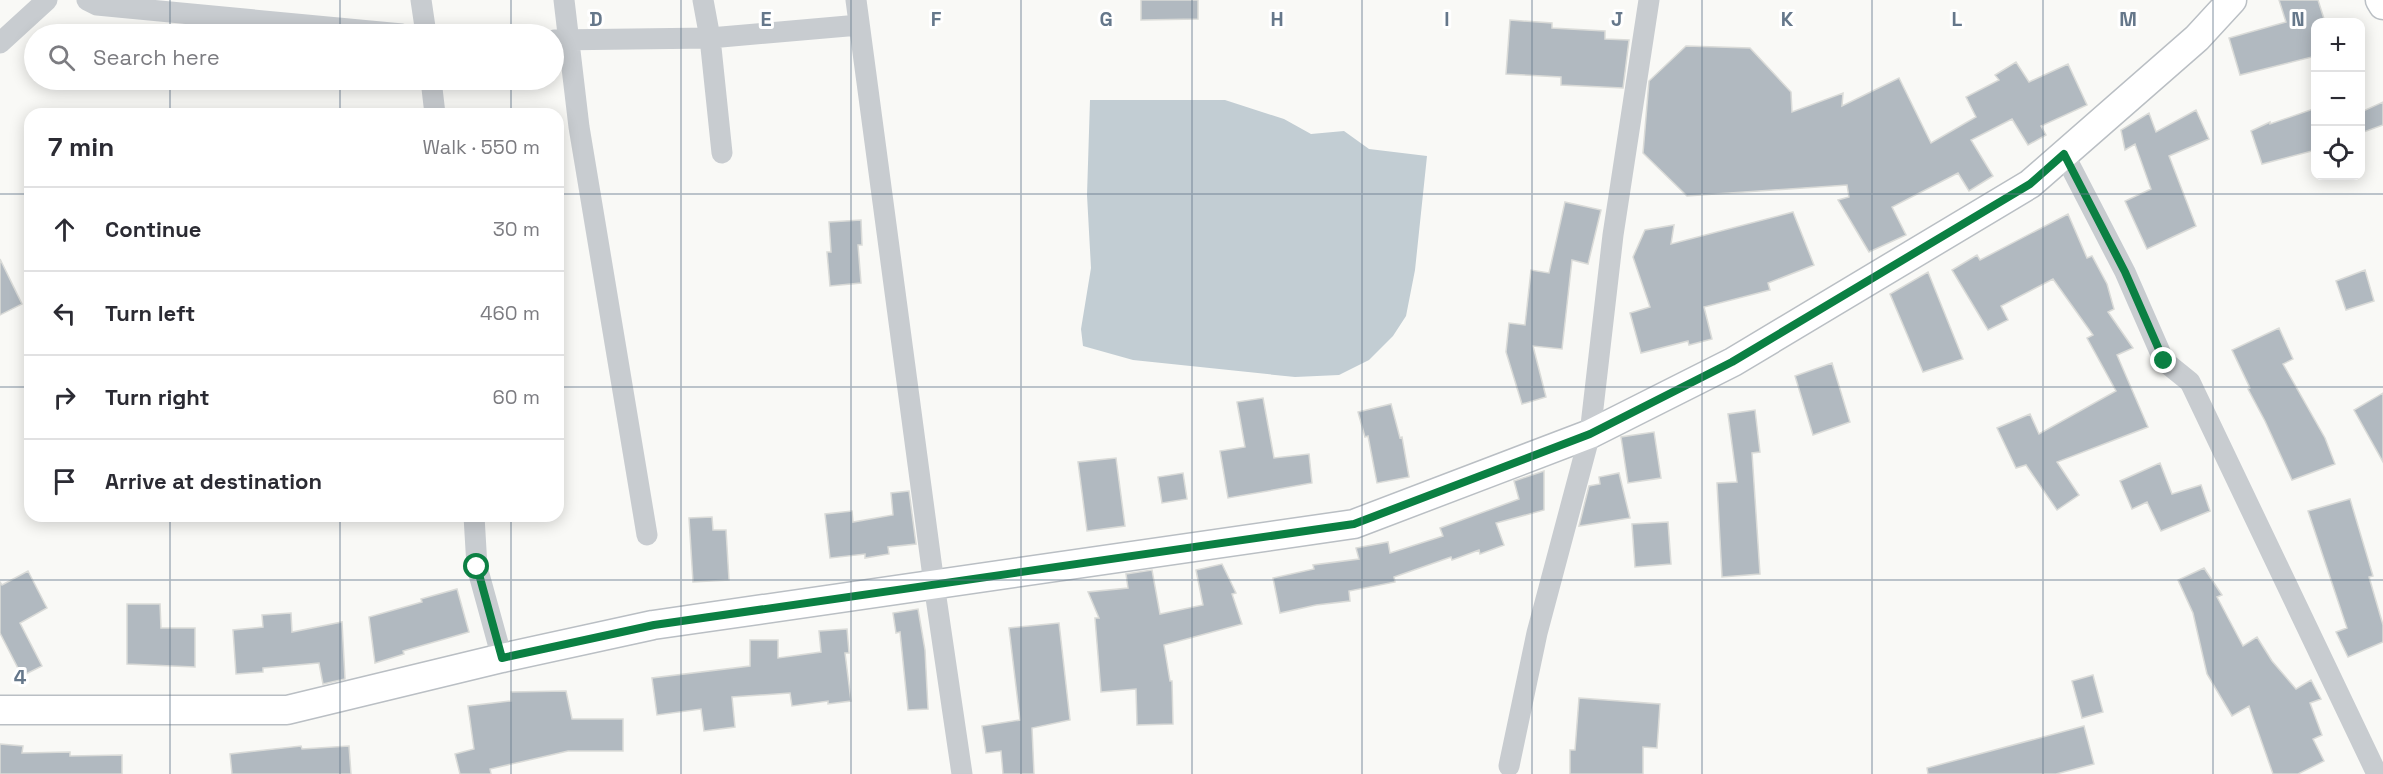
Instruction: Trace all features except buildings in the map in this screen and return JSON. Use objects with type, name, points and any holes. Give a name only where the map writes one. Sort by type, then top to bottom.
[{"type":"main road","points":[[0,710],[287,710],[502,658],[654,625],[1354,524],[1590,434],[1732,362],[2030,184],[2197,38],[2232,0]]},
{"type":"main road","points":[[2380,0],[2383,5]]},
{"type":"street","points":[[0,43],[47,0]]},
{"type":"street","points":[[87,0],[97,6],[293,24]]},
{"type":"street","points":[[421,0],[425,24]]},
{"type":"street","points":[[563,24],[564,0]]},
{"type":"street","points":[[703,0],[710,38],[722,153]]},
{"type":"street","points":[[856,0],[934,584],[962,774]]},
{"type":"street","points":[[1509,766],[1538,633],[1590,434],[1613,235],[1649,0]]},
{"type":"street","points":[[564,40],[710,38],[859,25]]},
{"type":"street","points":[[564,50],[579,127],[647,535]]},
{"type":"street","points":[[432,90],[434,108]]},
{"type":"street","points":[[2064,154],[2125,272],[2164,361],[2190,382],[2377,774]]},
{"type":"street","points":[[474,522],[477,567],[502,658]]},
{"type":"shaded area","points":[[1090,100],[1225,100],[1284,119],[1311,134],[1344,131],[1369,149],[1427,156],[1415,270],[1406,316],[1393,336],[1369,360],[1339,375],[1295,377],[1133,360],[1083,346],[1081,329],[1091,268],[1087,195]]},
{"type":"route","points":[[477,567],[502,658],[654,625],[1354,524],[1590,434],[1732,362],[2030,184],[2064,154],[2125,272],[2164,361]]}]
